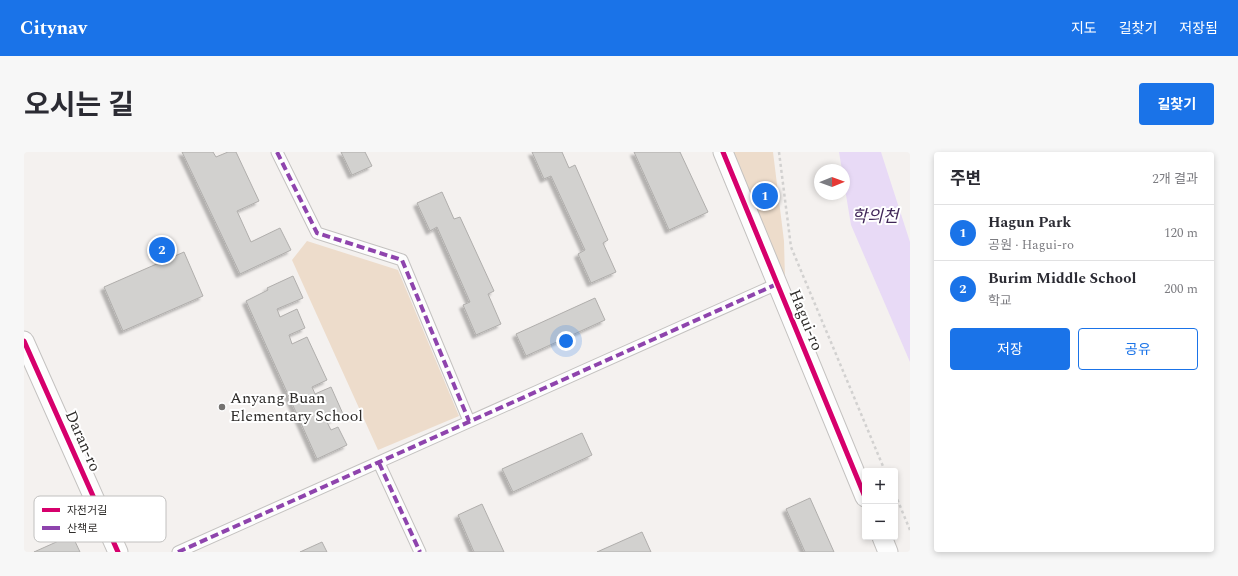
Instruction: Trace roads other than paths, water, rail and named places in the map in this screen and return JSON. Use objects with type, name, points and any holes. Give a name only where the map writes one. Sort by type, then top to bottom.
[{"type":"street","points":[[277,152],[317,232],[402,260],[469,421]]},
{"type":"street","name":"Hagui-ro","points":[[723,152],[862,490]]},
{"type":"street","points":[[178,552],[222,534],[469,421],[777,284]]},
{"type":"street","name":"Daran-ro","points":[[24,341],[93,496]]},
{"type":"street","points":[[379,463],[420,552]]},
{"type":"street","points":[[883,540],[888,552]]},
{"type":"street","name":"Daran-ro","points":[[114,542],[118,552]]},
{"type":"water","name":"학의천","points":[[839,152],[881,152],[910,242],[910,362],[851,225],[847,200],[850,200],[850,164],[841,164]]},
{"type":"place","name":"Hagun Park","points":[[765,196]]},
{"type":"place","name":"Burim Middle School","points":[[162,250]]},
{"type":"place","name":"Anyang Buan Elementary School","points":[[222,407]]}]
